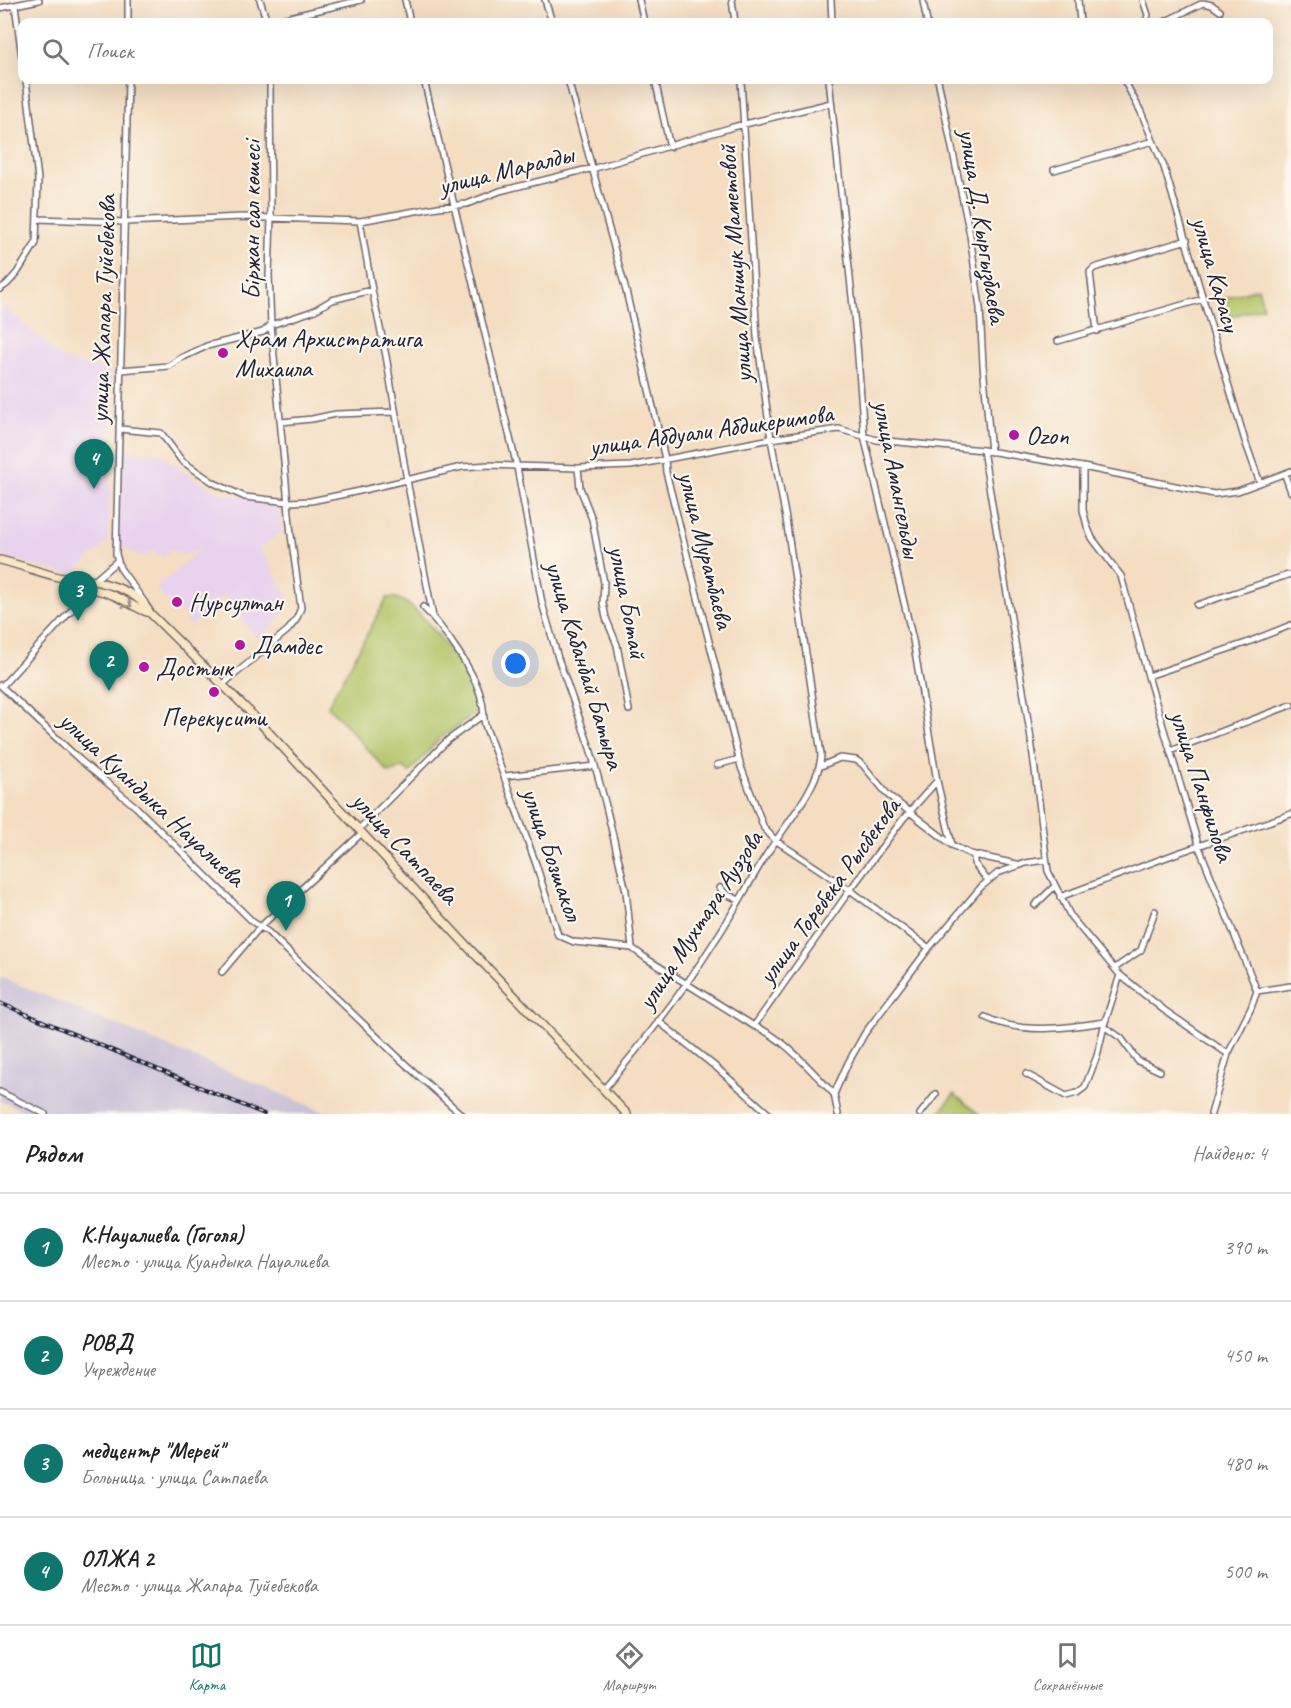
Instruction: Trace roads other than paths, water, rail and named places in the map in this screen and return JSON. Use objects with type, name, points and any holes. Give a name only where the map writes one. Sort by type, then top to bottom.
[{"type":"street","points":[[0,8],[39,0]]},
{"type":"street","points":[[128,0],[128,18]]},
{"type":"street","points":[[260,0],[267,18]]},
{"type":"street","points":[[285,18],[361,0]]},
{"type":"street","points":[[405,0],[409,18]]},
{"type":"street","points":[[545,0],[551,18]]},
{"type":"street","points":[[639,0],[643,18]]},
{"type":"street","points":[[732,0],[734,18]]},
{"type":"street","points":[[831,0],[832,18]]},
{"type":"street","points":[[1078,0],[1080,18]]},
{"type":"street","points":[[1143,0],[1147,18]]},
{"type":"street","points":[[923,1],[926,18]]},
{"type":"street","points":[[1172,18],[1203,3],[1220,10]]},
{"type":"street","points":[[15,4],[18,27]]},
{"type":"street","points":[[0,289],[7,284],[32,252],[36,243],[38,179],[26,84]]},
{"type":"street","name":"улица Жапара Туйебекова","points":[[117,561],[117,481],[128,84]]},
{"type":"street","name":"Біржан сал көшесі","points":[[222,685],[288,630],[299,615],[301,608],[271,325],[270,84]]},
{"type":"street","name":"улица Кабанбай Батыра","points":[[425,84],[517,467],[542,603],[595,766],[626,891],[632,948]]},
{"type":"street","name":"улица Муратбаева","points":[[569,84],[626,291],[665,459],[666,472],[739,759],[764,828],[775,840],[850,890],[929,948]]},
{"type":"street","points":[[656,84],[670,147]]},
{"type":"street","name":"улица Маншук Маметовой","points":[[741,84],[757,337],[771,439],[786,519],[814,704],[821,766]]},
{"type":"street","name":"улица Амангельды","points":[[829,84],[857,344],[864,436],[913,640],[937,781],[952,845]]},
{"type":"street","name":"улица Д. Кыргызбаева","points":[[939,84],[970,235],[979,297],[991,452]]},
{"type":"street","name":"улица Карасу","points":[[1127,84],[1164,167],[1245,441],[1260,483]]},
{"type":"street","name":"улица Маралды","points":[[38,219],[125,222],[271,218],[360,221],[467,204],[517,186],[592,169],[744,125],[831,104]]},
{"type":"street","points":[[1054,170],[1153,141]]},
{"type":"street","points":[[360,221],[433,617]]},
{"type":"street","points":[[1097,331],[1090,272],[1094,268],[1187,240]]},
{"type":"street","points":[[120,370],[169,366],[194,351],[263,332],[271,325],[313,311],[332,300],[372,290]]},
{"type":"street","points":[[1058,341],[1203,299]]},
{"type":"street","points":[[281,422],[312,420],[336,414],[396,412]]},
{"type":"street","name":"улица Абдуали Абдикеримова","points":[[120,429],[161,433],[182,461],[197,473],[231,491],[245,497],[289,502],[311,501],[476,465],[578,468],[631,466],[771,439],[838,429],[877,440],[983,450],[1083,467],[1214,494],[1238,491],[1288,473]]},
{"type":"street","points":[[983,450],[1030,732],[1048,871],[1071,917],[1120,975],[1164,1011],[1228,1054]]},
{"type":"street","name":"улица Панфилова","points":[[1083,467],[1083,510],[1087,526],[1092,538],[1120,576],[1199,847],[1257,991]]},
{"type":"street","name":"улица Ботай","points":[[578,468],[580,488],[592,519],[604,583],[603,603],[617,645],[629,711]]},
{"type":"street","points":[[1288,473],[1291,492]]},
{"type":"street","name":"улица Сатпаева","points":[[0,560],[126,592],[146,604],[150,613],[248,710],[627,1114]]},
{"type":"street","points":[[1,685],[92,585],[117,561],[146,604]]},
{"type":"street","points":[[1197,605],[1291,574]]},
{"type":"street","name":"улица Сатпаева","points":[[92,585],[138,610],[150,613]]},
{"type":"street","points":[[423,608],[433,617]]},
{"type":"street","name":"улица Бозшакол","points":[[433,617],[468,668],[482,701],[483,715],[536,864],[558,935],[573,942],[632,948]]},
{"type":"street","points":[[1148,676],[1246,643],[1291,625]]},
{"type":"street","name":"улица Куандыка Науалиева","points":[[1,685],[80,760],[136,807],[253,922],[461,1114]]},
{"type":"street","points":[[1170,751],[1291,705]]},
{"type":"street","points":[[222,972],[260,927],[360,831],[448,741],[483,715]]},
{"type":"street","points":[[821,766],[840,758],[856,760],[888,795],[952,845],[974,855],[1022,865]]},
{"type":"street","points":[[717,765],[739,759]]},
{"type":"street","points":[[505,776],[595,766]]},
{"type":"street","name":"улица Мухтара Ауэзова","points":[[604,1089],[630,1059],[717,939],[821,766]]},
{"type":"street","name":"улица Торебека Рысбекова","points":[[754,1026],[850,890],[937,781]]},
{"type":"street","points":[[1060,897],[1291,814]]},
{"type":"street","points":[[974,855],[974,863],[988,881]]},
{"type":"street","points":[[834,1094],[865,1033],[929,948],[988,881],[998,873],[1046,860]]},
{"type":"street","points":[[1035,905],[1055,886]]},
{"type":"street","points":[[720,888],[726,894],[739,900]]},
{"type":"street","points":[[1115,968],[1141,950],[1155,911]]},
{"type":"street","points":[[632,948],[754,1026],[766,1030],[834,1094],[838,1114]]},
{"type":"street","points":[[1026,1074],[1062,1095],[1070,1096],[1085,1087],[1097,1056],[1120,975]]},
{"type":"street","points":[[1211,1114],[1228,1054],[1257,991],[1291,986]]},
{"type":"street","points":[[985,1017],[1011,1026],[1038,1028],[1105,1024],[1120,1038],[1138,1061],[1160,1071]]},
{"type":"street","points":[[658,1021],[717,1068],[769,1114]]},
{"type":"street","points":[[0,1092],[45,1114]]},
{"type":"street","points":[[920,1114],[936,1094]]},
{"type":"railway","points":[[0,1003],[264,1114]]},
{"type":"place","name":"Храм Архистратига Михаила","points":[[223,353]]},
{"type":"place","name":"Ozon","points":[[1014,435]]},
{"type":"place","name":"ОЛЖА 2","points":[[94,489]]},
{"type":"place","name":"Нурсултан","points":[[177,602]]},
{"type":"place","name":"медцентр \"Мерей\"","points":[[78,621]]},
{"type":"place","name":"Дамдес","points":[[240,645]]},
{"type":"place","name":"Достык","points":[[144,667]]},
{"type":"place","name":"РОВД","points":[[109,691]]},
{"type":"place","name":"Перекусити","points":[[214,692]]},
{"type":"place","name":"К.Науалиева (Гоголя)","points":[[286,931]]}]
